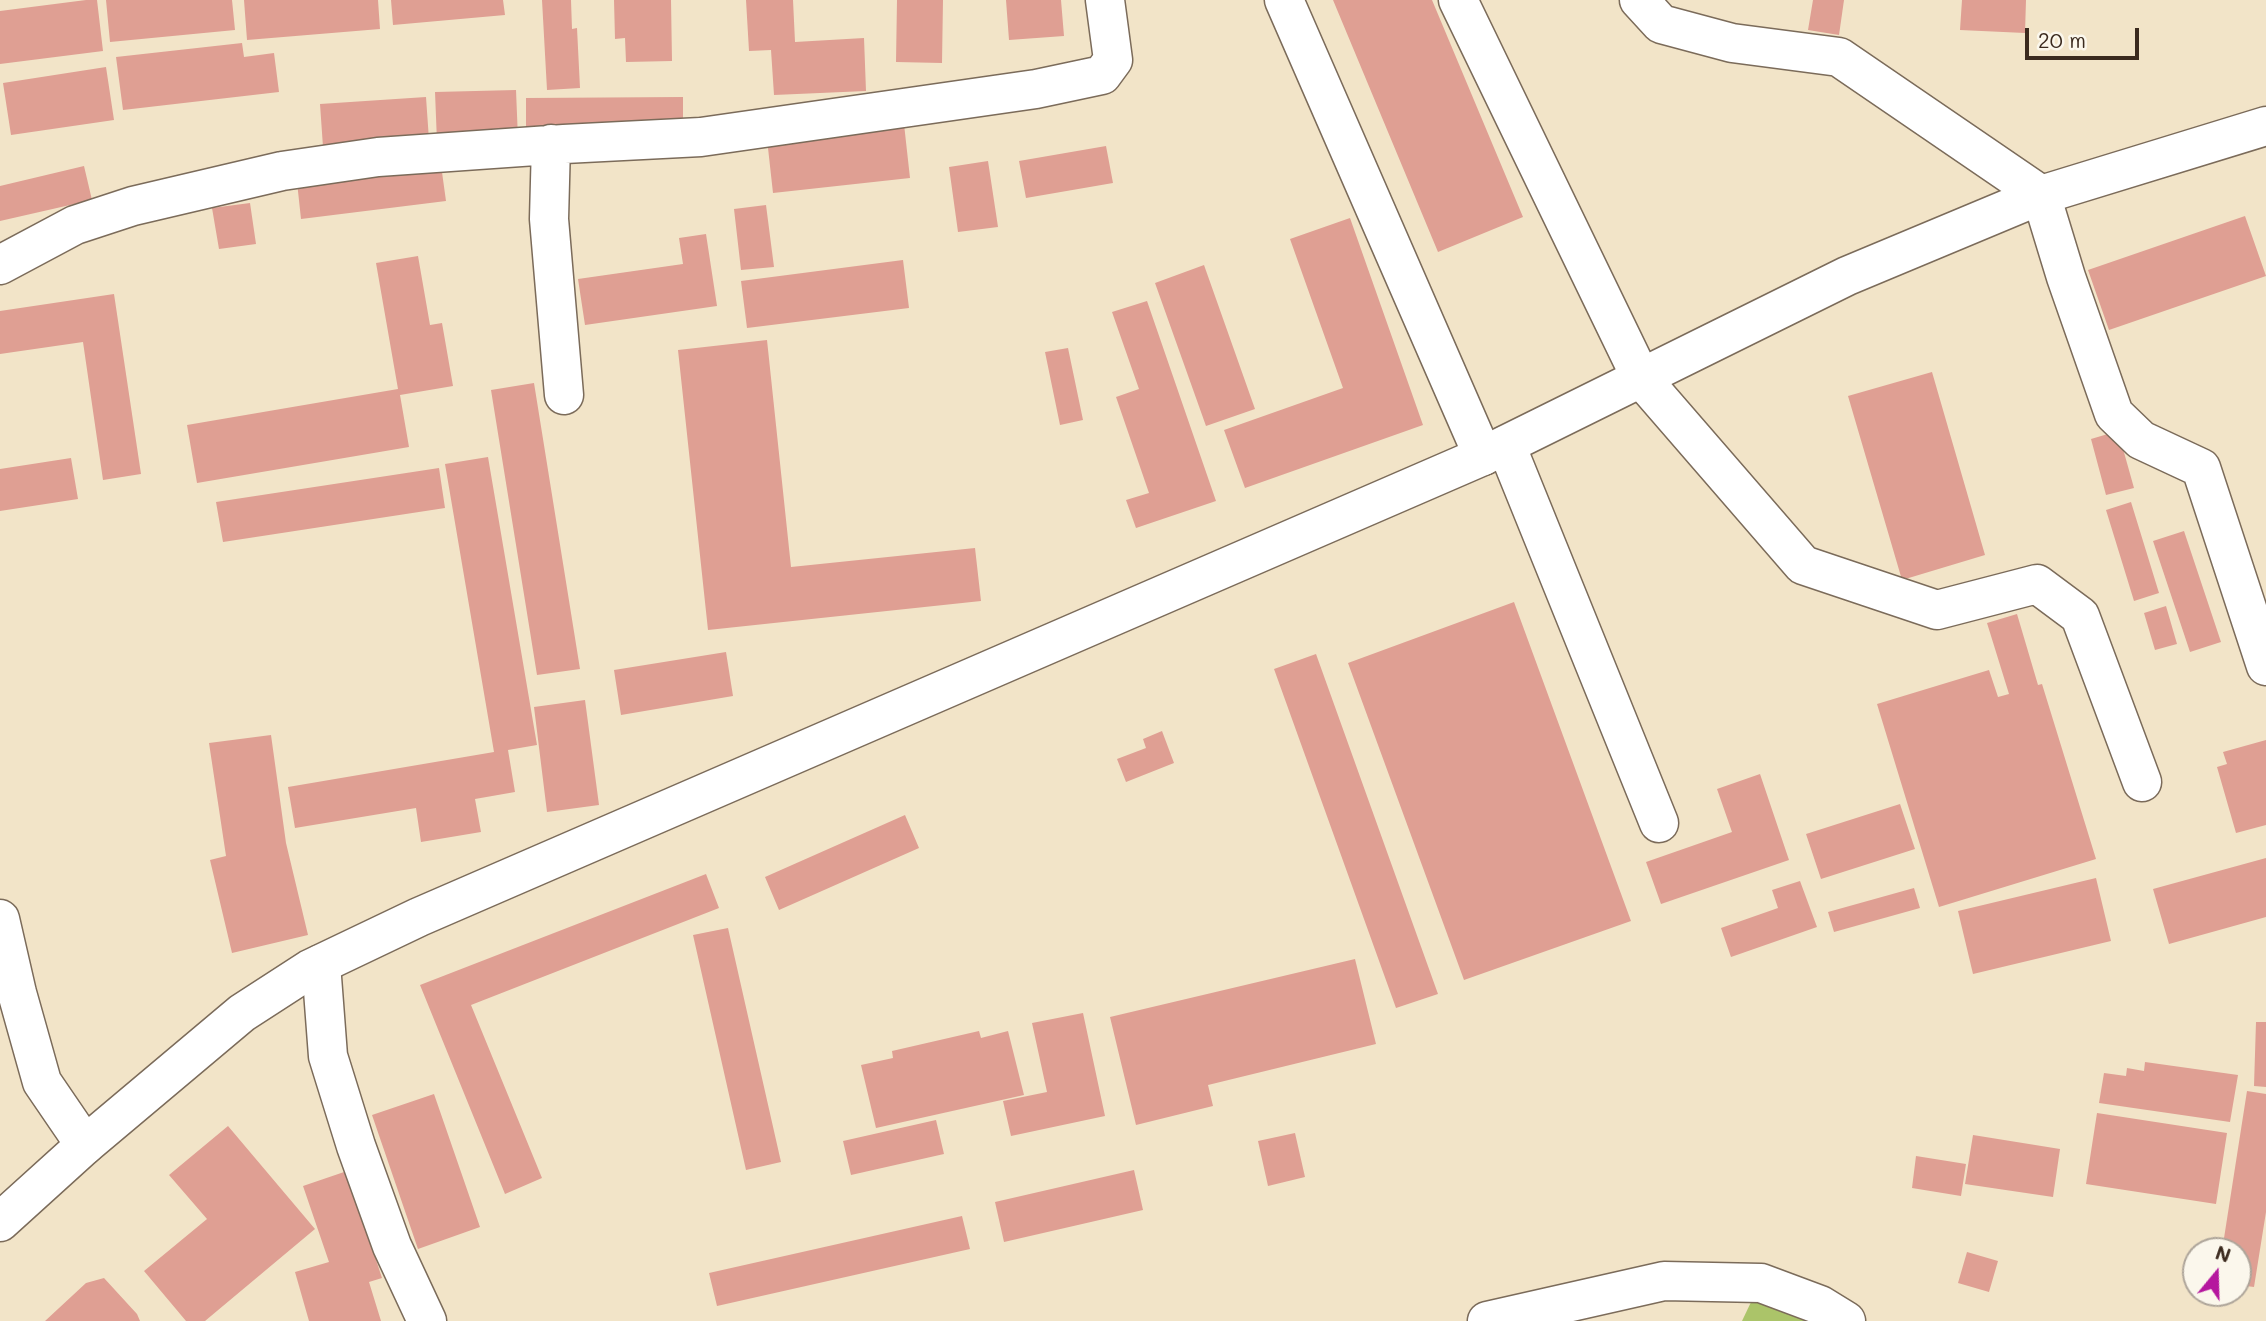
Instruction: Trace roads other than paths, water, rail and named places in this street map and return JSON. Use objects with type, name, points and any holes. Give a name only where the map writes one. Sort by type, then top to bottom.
[{"type":"street","points":[[0,265],[75,225],[134,206],[282,171],[378,157],[551,144],[701,137],[1036,89],[1102,75],[1113,60],[1105,0]]},
{"type":"street","points":[[1284,0],[1495,450],[1659,823]]},
{"type":"street","points":[[1458,0],[1641,378],[1803,565],[1937,610],[2037,584],[2080,616],[2142,782]]},
{"type":"street","points":[[1639,0],[1661,24],[1732,43],[1839,57],[2041,195],[2066,277],[2114,414],[2141,440],[2201,468],[2266,666]]},
{"type":"street","points":[[0,1222],[85,1145],[242,1013],[310,969],[419,917],[1495,450],[1847,276],[2041,195],[2266,126]]},
{"type":"street","points":[[551,144],[549,219],[564,395]]},
{"type":"street","points":[[0,919],[42,1082],[85,1145]]},
{"type":"street","points":[[321,964],[328,1056],[356,1146],[392,1246],[427,1321]]},
{"type":"street","points":[[1487,1321],[1664,1281],[1762,1283],[1820,1306],[1846,1321]]}]
